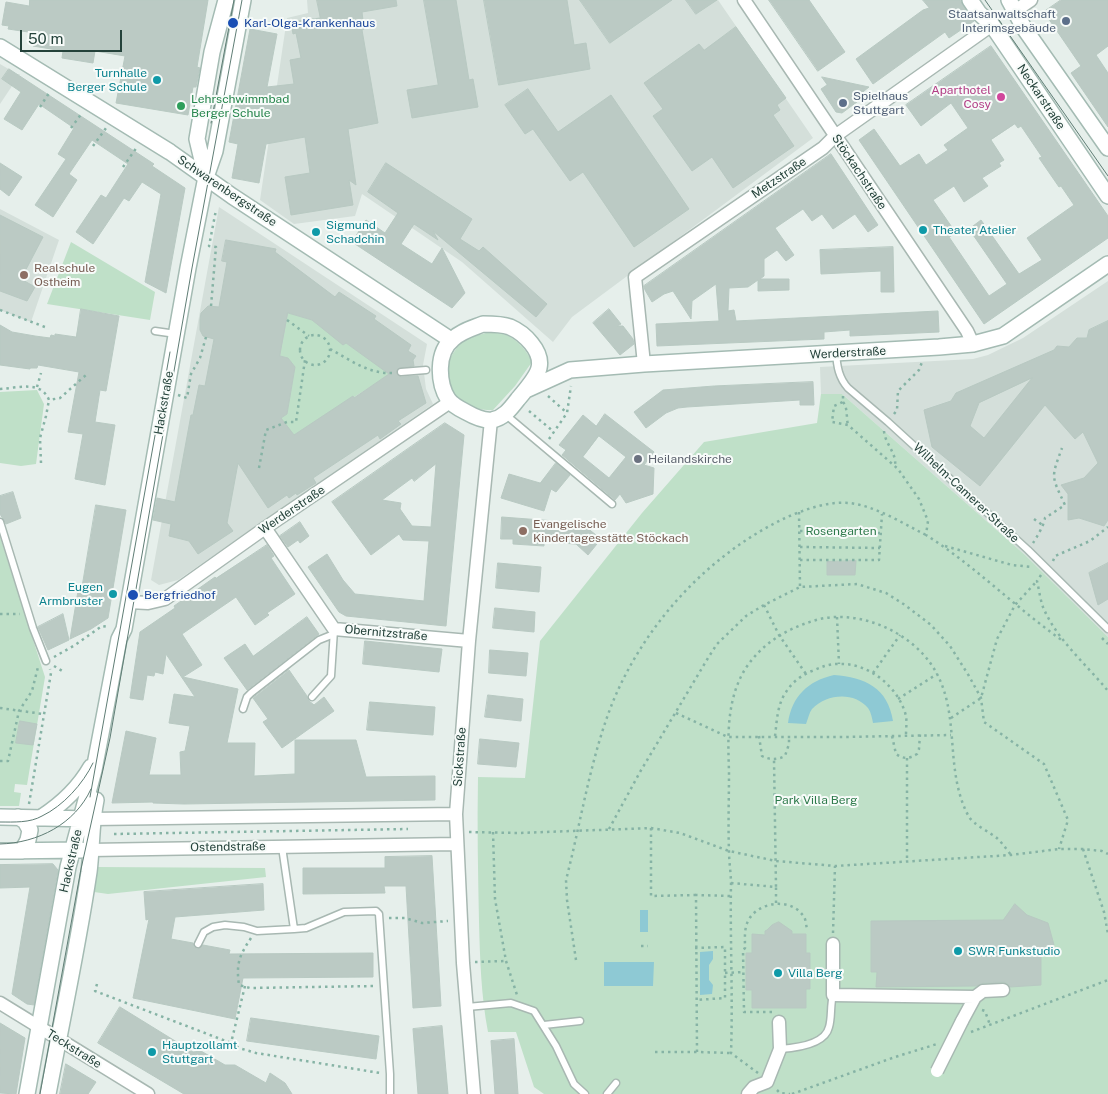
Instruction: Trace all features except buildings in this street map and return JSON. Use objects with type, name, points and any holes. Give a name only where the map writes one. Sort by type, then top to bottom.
[{"type":"street","name":"Hackstraße","points":[[206,177],[197,139],[212,52],[226,0]]},
{"type":"street","name":"Hackstraße","points":[[48,1094],[77,944],[89,870],[90,850],[87,819],[119,639],[117,628],[129,602],[206,177],[215,151],[243,0]]},
{"type":"street","name":"Stöckachstraße","points":[[744,0],[967,331],[973,344]]},
{"type":"street","name":"Neckarstraße","points":[[970,0],[979,13],[992,25],[1108,196]]},
{"type":"street","points":[[1012,5],[1031,0]]},
{"type":"street","name":"Neckarstraße","points":[[1012,5],[1024,28],[1108,148]]},
{"type":"street","name":"Metzstraße","points":[[644,364],[635,277],[823,148],[835,136],[992,25]]},
{"type":"street","name":"Schwarenbergstraße","points":[[0,46],[144,136],[451,340]]},
{"type":"street","name":"Werderstraße","points":[[526,390],[568,378],[644,364],[973,344],[1003,336],[1108,264]]},
{"type":"street","points":[[539,357],[539,369],[526,390],[498,417],[475,417],[450,402],[441,382],[442,355],[451,340],[472,328],[484,324],[497,324],[510,327],[519,332],[529,342],[539,357],[568,378]]},
{"type":"street","name":"Werderstraße","points":[[129,602],[148,603],[165,599],[265,528],[450,402]]},
{"type":"street","name":"Sickstraße","points":[[474,1094],[456,844],[456,814],[469,641],[498,417]]},
{"type":"street","name":"Obernitzstraße","points":[[265,528],[334,631],[469,641]]},
{"type":"street","name":"Hackstraße","points":[[27,1094],[72,851],[87,819],[110,738],[127,641],[117,628]]},
{"type":"street","points":[[22,851],[28,840],[30,830],[24,821],[29,817],[57,807],[81,782],[90,769],[98,750]]},
{"type":"street","points":[[0,817],[87,819],[456,814]]},
{"type":"street","name":"Ostendstraße","points":[[0,851],[456,844]]},
{"type":"street","points":[[833,944],[834,996],[975,997]]},
{"type":"street","points":[[937,1070],[975,997],[983,991],[1003,990]]},
{"type":"street","name":"Teckstraße","points":[[0,1004],[148,1094]]},
{"type":"street","points":[[748,1094],[754,1087],[767,1082],[780,1049],[780,1022]]},
{"type":"lane","points":[[155,331],[177,335]]},
{"type":"lane","points":[[836,353],[837,368],[843,382]]},
{"type":"lane","points":[[401,372],[426,370]]},
{"type":"lane","name":"Wilhelm-Camerer-Straße","points":[[843,382],[1048,568],[1087,611],[1108,630]]},
{"type":"lane","points":[[498,417],[544,446],[612,504]]},
{"type":"lane","points":[[0,522],[33,628],[46,661]]},
{"type":"lane","points":[[312,697],[331,676],[334,631]]},
{"type":"lane","points":[[243,709],[247,697],[251,693],[319,640],[334,631]]},
{"type":"lane","points":[[282,846],[294,929]]},
{"type":"lane","points":[[198,944],[204,932],[213,927],[225,925],[244,927],[256,931],[306,928],[344,912],[376,911],[380,918],[390,1094]]},
{"type":"lane","points":[[780,1049],[794,1048],[823,1038],[828,1033],[830,1026],[830,1006],[834,996]]},
{"type":"lane","points":[[467,1007],[511,1003],[534,1010],[544,1025],[574,1084],[585,1094]]},
{"type":"lane","points":[[544,1025],[580,1020]]},
{"type":"lane","points":[[607,1094],[616,1083]]},
{"type":"path","points":[[93,146],[114,117]]},
{"type":"path","points":[[123,167],[144,136]]},
{"type":"path","points":[[211,306],[216,247],[209,246],[216,210],[222,207]]},
{"type":"path","points":[[0,310],[45,328]]},
{"type":"path","points":[[287,320],[309,336]]},
{"type":"path","points":[[314,335],[327,340],[330,354],[324,362],[314,365],[305,360],[300,352],[302,343],[309,336],[314,335]]},
{"type":"path","points":[[166,392],[187,398],[191,374],[200,358],[206,337]]},
{"type":"path","points":[[896,466],[896,459],[884,436],[884,428],[897,410],[898,391],[919,370],[924,348]]},
{"type":"path","points":[[330,349],[370,370],[393,373]]},
{"type":"path","points":[[258,468],[266,430],[287,422],[296,422],[305,360]]},
{"type":"path","points":[[38,387],[41,373]]},
{"type":"path","points":[[49,400],[60,398],[86,375]]},
{"type":"path","points":[[544,446],[567,413],[568,378]]},
{"type":"path","points":[[843,382],[843,402],[846,406],[848,425]]},
{"type":"path","points":[[0,389],[38,387],[46,392],[49,400],[40,438],[41,463]]},
{"type":"path","points":[[545,394],[567,413]]},
{"type":"path","points":[[843,402],[834,406],[832,422],[848,425],[896,466],[919,499],[928,521],[926,534]]},
{"type":"path","points":[[529,411],[554,432]]},
{"type":"path","points":[[1028,550],[1036,540],[1039,530],[1044,526],[1045,518],[1064,505],[1053,474],[1062,448]]},
{"type":"path","points":[[576,960],[566,880],[599,742],[628,668],[650,635],[680,598],[708,568],[738,545],[766,528],[799,512],[828,504],[848,503],[867,507],[926,534],[944,546],[1015,605],[1063,641],[1094,673],[1108,691]]},
{"type":"path","points":[[799,512],[800,587]]},
{"type":"path","points":[[800,560],[879,560],[882,514]]},
{"type":"path","points":[[1034,519],[1044,526]]},
{"type":"path","points":[[951,718],[981,698],[997,639],[1015,605],[1048,568],[1055,556],[1090,540],[1108,527]]},
{"type":"path","points":[[800,531],[881,533]]},
{"type":"path","points":[[944,546],[1012,566],[1048,568]]},
{"type":"path","points":[[800,547],[880,548]]},
{"type":"path","points":[[1037,580],[1043,607],[1063,641]]},
{"type":"path","points":[[609,828],[640,772],[717,644],[746,616],[800,587],[857,584],[886,593],[905,605],[937,632],[950,646],[981,698],[984,722],[1044,764],[1068,820],[1059,849]]},
{"type":"path","points":[[764,605],[779,635],[806,674]]},
{"type":"path","points":[[0,614],[21,614]]},
{"type":"path","points":[[838,616],[839,664]]},
{"type":"path","points":[[731,1053],[732,972],[728,737],[731,704],[744,672],[759,652],[779,635],[807,623],[838,616],[875,623],[900,635],[922,653],[937,674],[946,693],[951,718],[954,766],[960,795],[970,819],[999,840],[1012,855]]},
{"type":"path","points":[[29,817],[51,673],[46,661],[75,646],[102,626],[117,628]]},
{"type":"path","points":[[873,672],[900,635]]},
{"type":"path","points":[[775,736],[781,701],[787,690],[806,674],[823,667],[839,664],[873,672],[889,686],[906,716],[906,735]]},
{"type":"path","points":[[898,699],[937,674]]},
{"type":"path","points":[[0,761],[8,761],[19,710],[32,691]]},
{"type":"path","points":[[0,708],[44,714]]},
{"type":"path","points":[[676,713],[728,737],[952,735]]},
{"type":"path","points":[[892,736],[896,754],[907,758],[917,754],[920,734]]},
{"type":"path","points":[[759,736],[762,756],[767,759],[785,756],[789,737]]},
{"type":"path","points":[[907,758],[907,861]]},
{"type":"path","points":[[774,759],[776,903]]},
{"type":"path","points":[[652,828],[652,896],[730,896]]},
{"type":"path","points":[[456,844],[467,843],[467,832],[652,828],[680,833],[729,851],[776,861],[835,866],[1012,855],[1059,849],[1083,849],[1102,851],[1108,854]]},
{"type":"path","points":[[114,834],[408,829]]},
{"type":"path","points":[[493,832],[495,899],[506,961],[521,1006]]},
{"type":"path","points":[[1083,849],[1104,912],[1108,934]]},
{"type":"path","points":[[833,944],[835,866]]},
{"type":"path","points":[[731,883],[776,887]]},
{"type":"path","points":[[696,895],[697,1052]]},
{"type":"path","points":[[780,1022],[780,1012],[744,1012],[743,950],[745,948],[745,932],[748,920],[765,906],[776,903],[789,906],[798,911],[804,918],[806,929]]},
{"type":"path","points":[[380,918],[405,918],[422,923],[461,920]]},
{"type":"path","points":[[256,931],[240,953],[237,970],[239,985],[250,988],[384,986]]},
{"type":"path","points":[[641,946],[648,946]]},
{"type":"path","points":[[695,948],[725,947],[725,998],[696,1000]]},
{"type":"path","points":[[479,962],[506,961]]},
{"type":"path","points":[[725,973],[743,972]]},
{"type":"path","points":[[970,1032],[1108,980]]},
{"type":"path","points":[[97,984],[95,991],[231,1043],[239,1048],[256,1053],[390,1074]]},
{"type":"path","points":[[231,1043],[245,986]]},
{"type":"path","points":[[792,1094],[895,1057],[938,1044]]},
{"type":"path","points":[[655,1052],[731,1053],[755,1069],[767,1082]]},
{"type":"shaded area","points":[[307,0],[718,0],[813,138],[572,317],[553,342],[462,262],[362,194],[355,216],[294,224],[260,200],[287,18],[308,13]]},
{"type":"shaded area","points":[[0,64],[20,74],[0,104]]},
{"type":"shaded area","points":[[219,207],[427,344],[423,365],[426,389],[433,404],[178,580],[159,585],[151,580]]},
{"type":"shaded area","name":"Realschule Ostheim","points":[[0,209],[59,240],[31,322],[0,310]]},
{"type":"shaded area","points":[[1108,281],[1108,637],[1025,555],[842,394],[821,394],[820,367],[973,359],[988,355],[1023,338]]},
{"type":"green space","points":[[71,242],[155,292],[150,320],[47,304]]},
{"type":"green space","points":[[288,313],[312,320],[376,364],[394,368],[393,381],[373,385],[294,435],[290,430],[261,431],[287,414],[295,367],[288,358],[280,356]]},
{"type":"green space","points":[[486,333],[501,333],[512,338],[524,349],[532,362],[515,386],[493,410],[472,406],[463,401],[449,386],[447,377],[447,366],[459,345],[475,336]]},
{"type":"green space","points":[[37,390],[44,404],[36,464],[21,466],[0,463],[0,392]]},
{"type":"green space","name":"Park Villa Berg","points":[[821,394],[842,394],[1025,555],[1108,637],[1108,1094],[544,1094],[534,1087],[516,1032],[488,1032],[482,991],[480,950],[478,777],[525,778],[540,641],[642,513],[704,442],[817,423]]},
{"type":"green space","points":[[0,537],[45,677],[27,785],[15,784],[14,792],[21,793],[19,806],[0,806]]},
{"type":"green space","points":[[98,867],[265,868],[266,877],[108,894],[94,892]]},
{"type":"water","points":[[834,675],[856,678],[873,686],[886,700],[893,721],[873,723],[869,710],[862,703],[855,699],[840,696],[818,704],[812,709],[806,724],[788,723],[793,705],[803,691],[816,681]]},
{"type":"water","points":[[640,910],[648,910],[648,932],[640,932]]},
{"type":"water","points":[[713,951],[713,959],[709,965],[709,980],[713,985],[712,994],[700,995],[700,952]]},
{"type":"water","points":[[604,962],[654,962],[653,986],[604,986]]},
{"type":"tram line","points":[[211,123],[234,0]]},
{"type":"tram line","points":[[40,1094],[81,869],[110,738],[192,268],[242,0]]},
{"type":"tram line","points":[[985,0],[1108,176]]},
{"type":"tram line","points":[[90,797],[170,352]]},
{"type":"tram line","points":[[0,822],[27,821],[50,812],[72,794],[84,779],[93,763]]},
{"type":"tram line","points":[[0,844],[28,840],[54,829],[75,812],[91,789]]},
{"type":"place","name":"Staatsanwaltschaft Interimsgebäude","points":[[1066,21]]},
{"type":"place","name":"Karl-Olga-Krankenhaus","points":[[233,23]]},
{"type":"place","name":"Turnhalle Berger Schule","points":[[157,80]]},
{"type":"place","name":"Aparthotel Cosy","points":[[1001,97]]},
{"type":"place","name":"Spielhaus Stuttgart","points":[[843,103]]},
{"type":"place","name":"Lehrschwimmbad Berger Schule","points":[[181,106]]},
{"type":"place","name":"Theater Atelier","points":[[923,230]]},
{"type":"place","name":"Sigmund Schadchin","points":[[316,232]]},
{"type":"place","name":"Realschule Ostheim","points":[[24,275]]},
{"type":"place","name":"Heilandskirche","points":[[638,459]]},
{"type":"place","name":"Evangelische Kindertagesstätte Stöckach","points":[[523,531]]},
{"type":"place","name":"Eugen Armbruster","points":[[113,594]]},
{"type":"place","name":"Bergfriedhof","points":[[133,595]]},
{"type":"place","name":"SWR Funkstudio","points":[[958,951]]},
{"type":"place","name":"Villa Berg","points":[[778,973]]},
{"type":"place","name":"Hauptzollamt Stuttgart","points":[[152,1052]]},
{"type":"park label","name":"Rosengarten","points":[[841,531]]}]
